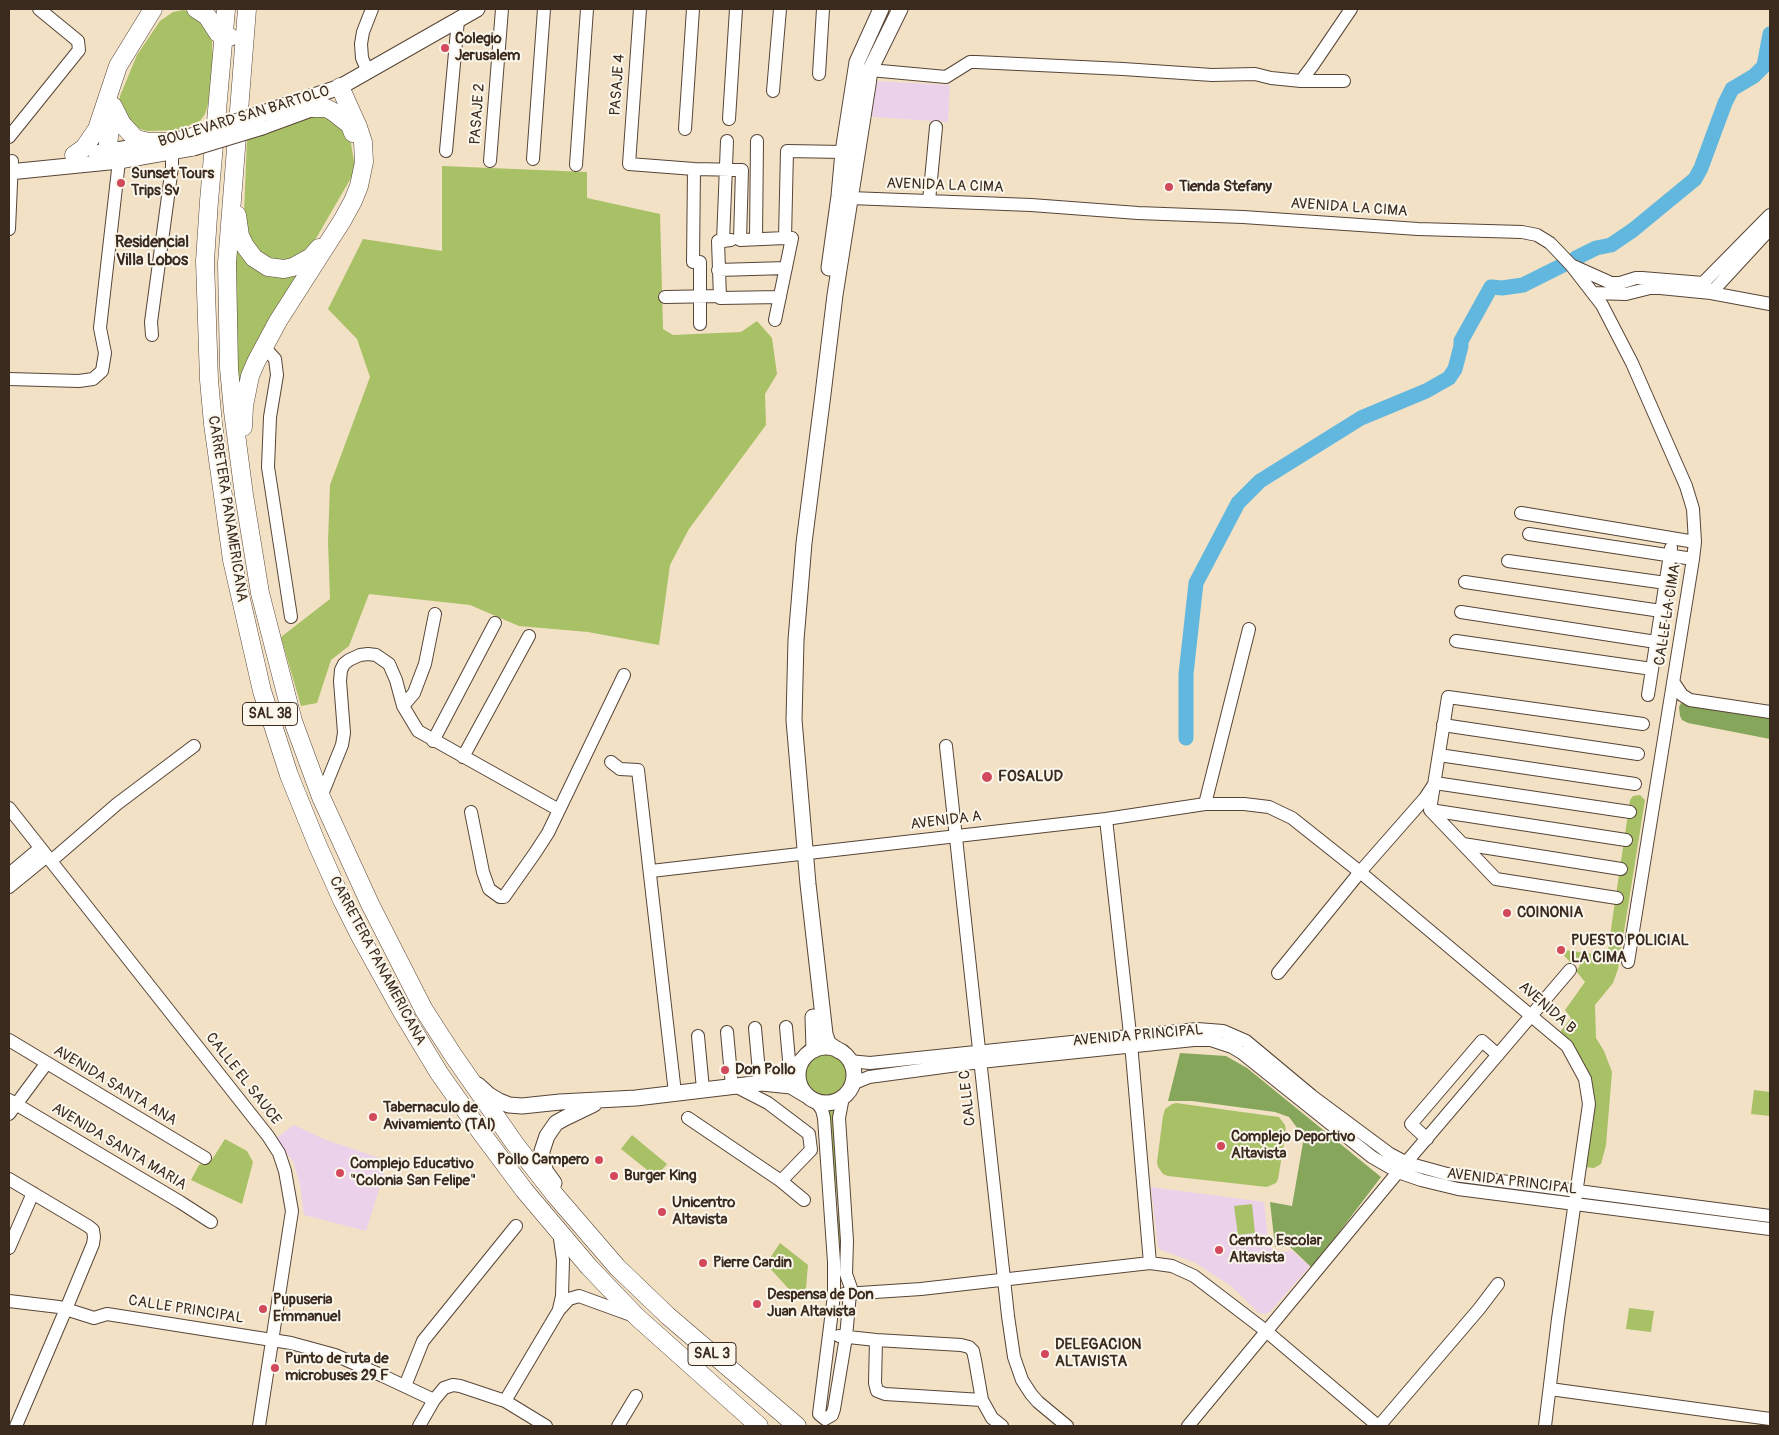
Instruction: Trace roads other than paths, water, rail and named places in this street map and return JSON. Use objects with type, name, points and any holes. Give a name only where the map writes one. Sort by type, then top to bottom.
[{"type":"highway","points":[[106,158],[110,106],[118,66],[153,9]]},
{"type":"highway","points":[[74,156],[90,141],[110,106],[119,79],[134,48],[154,17],[167,9]]},
{"type":"highway","points":[[196,9],[207,16],[218,33],[224,37],[244,38]]},
{"type":"highway","name":"CARRETERA PANAMERICANA","points":[[226,9],[205,261],[209,380],[232,560],[262,691],[289,775],[342,900],[401,1010],[439,1073],[524,1190],[559,1232],[637,1317]]},
{"type":"highway","name":"CARRETERA PANAMERICANA","points":[[247,9],[233,164],[227,263],[232,402],[260,593],[293,721],[321,797],[362,888],[424,1010],[453,1056],[515,1144],[602,1252],[629,1279]]},
{"type":"highway","points":[[225,513],[245,501],[244,406],[250,376],[264,347],[342,221],[360,186],[364,168],[363,142],[358,127],[339,93]]},
{"type":"highway","points":[[233,164],[240,236],[254,258],[268,267],[284,268],[293,267],[311,257],[332,227],[352,189],[357,175],[359,155],[356,140],[339,93]]},
{"type":"highway","points":[[110,106],[122,124],[136,138],[170,147]]},
{"type":"highway","points":[[312,108],[326,108],[340,116],[350,125]]},
{"type":"highway","points":[[342,900],[347,901],[356,898],[362,888]]},
{"type":"highway","points":[[360,936],[365,925],[369,922],[380,924]]},
{"type":"highway","name":"SAL 3","points":[[629,1279],[668,1316],[796,1426]]},
{"type":"highway","name":"SAL 3","points":[[637,1317],[754,1422]]},
{"type":"highway","points":[[754,1422],[766,1408],[765,1399]]},
{"type":"main road","name":"BOULEVARD SAN BARTOLO","points":[[263,120],[312,108],[339,93],[363,75],[477,9]]},
{"type":"main road","points":[[844,197],[843,152],[857,62],[881,9]]},
{"type":"main road","points":[[811,1098],[802,1090],[798,1078],[798,1071],[809,1054],[814,1036],[794,720],[796,640],[804,544],[844,197],[870,70],[900,9]]},
{"type":"main road","name":"BOULEVARD SAN BARTOLO","points":[[106,158],[191,143],[339,93]]},
{"type":"main road","points":[[10,167],[74,156],[106,158]]},
{"type":"main road","points":[[10,167],[106,158]]},
{"type":"main road","points":[[453,1056],[481,1089],[509,1105],[522,1106],[606,1100],[758,1084],[791,1086],[811,1098],[829,1103],[843,1097],[852,1084],[852,1068],[844,1056],[828,1043],[825,1034],[801,854]]},
{"type":"main road","points":[[758,1084],[790,1071],[809,1054],[827,1047],[844,1056]]},
{"type":"main road","points":[[602,1252],[546,1172],[542,1161],[542,1151],[547,1136],[556,1124],[576,1111],[606,1100]]},
{"type":"street","points":[[10,134],[79,50],[78,41],[39,9]]},
{"type":"street","points":[[363,75],[361,51],[363,32],[372,9]]},
{"type":"street","name":"PASAJE 2","points":[[490,161],[502,9]]},
{"type":"street","points":[[533,158],[544,9]]},
{"type":"street","points":[[576,166],[587,9]]},
{"type":"street","name":"PASAJE 4","points":[[640,9],[629,164],[694,169]]},
{"type":"street","points":[[685,129],[693,9]]},
{"type":"street","points":[[729,119],[736,9]]},
{"type":"street","points":[[773,91],[780,9]]},
{"type":"street","points":[[819,74],[823,9]]},
{"type":"street","points":[[1301,81],[1351,9]]},
{"type":"street","points":[[446,151],[458,20]]},
{"type":"street","points":[[870,70],[946,77],[970,62],[976,62],[1212,75],[1255,74],[1271,78],[1301,81],[1344,82]]},
{"type":"street","points":[[929,202],[936,127]]},
{"type":"street","points":[[723,241],[727,141]]},
{"type":"street","points":[[756,239],[757,142]]},
{"type":"street","points":[[152,334],[151,322],[172,167],[170,147]]},
{"type":"street","points":[[785,238],[787,151],[843,152]]},
{"type":"street","points":[[9,379],[93,379],[102,371],[105,353],[100,328],[106,158]]},
{"type":"street","points":[[9,229],[10,167]]},
{"type":"street","points":[[700,324],[700,262],[693,262],[694,169],[742,170],[740,240]]},
{"type":"street","name":"AVENIDA LA CIMA","points":[[844,197],[1243,217],[1418,229],[1522,232],[1537,235],[1550,243],[1571,265],[1593,293]]},
{"type":"street","points":[[1707,288],[1770,215]]},
{"type":"street","points":[[1593,293],[1626,294],[1650,288],[1707,288],[1736,265],[1770,229]]},
{"type":"street","points":[[720,296],[718,241],[792,238],[775,320]]},
{"type":"street","points":[[1571,265],[1611,283],[1642,278],[1707,288],[1742,299],[1770,304]]},
{"type":"street","points":[[1736,265],[1730,282],[1731,290],[1733,294],[1742,299]]},
{"type":"street","points":[[718,270],[786,268]]},
{"type":"street","name":"CALLE LA CIMA","points":[[1593,293],[1602,305],[1632,363],[1686,486],[1693,509],[1696,542],[1628,962]]},
{"type":"street","points":[[665,297],[780,297]]},
{"type":"street","points":[[264,347],[275,359],[277,375],[270,417],[268,467],[291,617]]},
{"type":"street","points":[[1521,513],[1696,542]]},
{"type":"street","points":[[1529,534],[1693,558]]},
{"type":"street","points":[[1648,695],[1673,538]]},
{"type":"street","points":[[1508,561],[1666,583]]},
{"type":"street","points":[[1466,582],[1660,611]]},
{"type":"street","points":[[1461,612],[1656,642]]},
{"type":"street","points":[[403,706],[414,693],[424,664],[435,614]]},
{"type":"street","points":[[433,741],[495,623]]},
{"type":"street","points":[[1205,804],[1249,629]]},
{"type":"street","points":[[463,757],[529,636]]},
{"type":"street","points":[[1456,641],[1652,669]]},
{"type":"street","points":[[321,797],[342,745],[344,733],[340,681],[341,670],[349,660],[360,655],[376,655],[383,658],[388,664],[396,680],[403,706],[418,731],[558,810]]},
{"type":"street","points":[[471,812],[483,872],[489,889],[502,898],[536,853],[624,675]]},
{"type":"street","points":[[1674,683],[1678,692],[1690,700],[1770,712]]},
{"type":"street","points":[[1430,810],[1448,697],[1644,724]]},
{"type":"street","points":[[1443,725],[1638,754]]},
{"type":"street","points":[[9,887],[46,855],[194,746]]},
{"type":"street","name":"CALLE C","points":[[946,746],[1014,1357],[1022,1380],[1038,1402],[1067,1426]]},
{"type":"street","points":[[1439,755],[1635,784]]},
{"type":"street","points":[[611,762],[620,769],[638,770],[675,1093]]},
{"type":"street","points":[[1435,783],[1630,812]]},
{"type":"street","points":[[1278,973],[1360,872],[1425,798],[1435,783]]},
{"type":"street","name":"AVENIDA A","points":[[650,871],[1106,819],[1205,804],[1244,804]]},
{"type":"street","name":"AVENIDA B","points":[[1244,804],[1269,807],[1292,818],[1360,872],[1567,1046],[1585,1078],[1589,1104],[1545,1426]]},
{"type":"street","name":"CALLE EL SAUCE","points":[[9,808],[268,1136],[279,1153],[285,1171],[292,1210],[258,1426]]},
{"type":"street","points":[[1430,810],[1626,840]]},
{"type":"street","points":[[1430,810],[1496,879],[1617,898]]},
{"type":"street","points":[[1106,819],[1130,1041],[1150,1263]]},
{"type":"street","points":[[1463,844],[1621,869]]},
{"type":"street","points":[[9,874],[46,855]]},
{"type":"street","points":[[1188,1426],[1402,1167],[1570,970]]},
{"type":"street","points":[[786,1027],[790,1071]]},
{"type":"street","points":[[755,1028],[758,1084],[768,1103]]},
{"type":"street","name":"AVENIDA PRINCIPAL","points":[[844,1056],[870,1063],[980,1057],[1130,1041],[1197,1029],[1223,1031],[1246,1041],[1312,1096],[1390,1154],[1402,1167],[1421,1180],[1458,1189],[1770,1229]]},
{"type":"street","points":[[727,1032],[734,1086],[768,1103],[809,1134],[811,1150],[781,1181]]},
{"type":"street","points":[[698,1036],[703,1089]]},
{"type":"street","name":"AVENIDA SANTA ANA","points":[[9,1040],[205,1158]]},
{"type":"street","points":[[1427,1139],[1411,1124],[1482,1041],[1498,1055]]},
{"type":"street","name":"AVENIDA PRINCIPAL","points":[[852,1084],[870,1077],[980,1057]]},
{"type":"street","points":[[11,1106],[46,1064]]},
{"type":"street","points":[[811,1098],[822,1110],[824,1118],[841,1262],[850,1288],[846,1337],[834,1409],[832,1415],[825,1422],[819,1414],[834,1295],[841,1262],[847,1241],[839,1115],[843,1097]]},
{"type":"street","name":"AVENIDA SANTA MARIA","points":[[11,1106],[180,1202],[211,1222]]},
{"type":"street","points":[[688,1118],[781,1181],[804,1200]]},
{"type":"street","name":"AVENIDA PRINCIPAL","points":[[1402,1167],[1414,1164],[1447,1174],[1770,1216]]},
{"type":"street","points":[[9,1179],[92,1230],[92,1244],[66,1309],[15,1412],[16,1426]]},
{"type":"street","points":[[9,1248],[33,1193]]},
{"type":"street","points":[[405,1386],[424,1341],[516,1226]]},
{"type":"street","points":[[559,1232],[563,1260],[562,1296],[559,1310]]},
{"type":"street","points":[[834,1295],[921,1289],[1150,1263],[1172,1266],[1194,1276],[1266,1331],[1378,1426],[1480,1309],[1498,1284]]},
{"type":"street","points":[[505,1401],[559,1310],[569,1299],[579,1296],[637,1317]]},
{"type":"street","name":"CALLE PRINCIPAL","points":[[9,1301],[66,1309],[94,1318],[107,1314],[291,1343],[335,1356],[434,1400]]},
{"type":"street","points":[[830,1334],[876,1340],[969,1347],[973,1351],[982,1400],[994,1424]]},
{"type":"street","points":[[876,1340],[875,1383],[877,1391],[885,1394],[982,1400]]},
{"type":"street","points":[[419,1426],[434,1400],[444,1388],[456,1386],[505,1401],[546,1426]]},
{"type":"street","points":[[1550,1389],[1770,1420]]},
{"type":"street","points":[[618,1426],[636,1396]]},
{"type":"waterway","points":[[1576,258],[1596,248],[1611,245],[1633,230],[1695,179],[1732,89],[1754,76],[1764,66],[1770,34]]},
{"type":"waterway","points":[[1186,738],[1186,674],[1196,583],[1238,503],[1260,481],[1361,418],[1426,391],[1449,378],[1455,369],[1461,341],[1491,287],[1502,288],[1523,285],[1563,265]]},
{"type":"place","name":"Colegio Jerusalem","points":[[445,48]]},
{"type":"place","name":"Sunset Tours Trips Sv","points":[[121,183]]},
{"type":"place","name":"Tienda Stefany","points":[[1169,187]]},
{"type":"place","name":"FOSALUD","points":[[987,777]]},
{"type":"place","name":"COINONIA","points":[[1507,913]]},
{"type":"place","name":"PUESTO POLICIAL LA CIMA","points":[[1561,950]]},
{"type":"place","name":"Don Pollo","points":[[725,1070]]},
{"type":"place","name":"Tabernaculo de Avivamiento (TAI)","points":[[373,1117]]},
{"type":"place","name":"Complejo Deportivo Altavista","points":[[1221,1146]]},
{"type":"place","name":"Pollo Campero","points":[[599,1160]]},
{"type":"place","name":"Complejo Educativo \"Colonia San Felipe\"","points":[[340,1173]]},
{"type":"place","name":"Burger King","points":[[614,1176]]},
{"type":"place","name":"Unicentro Altavista","points":[[662,1212]]},
{"type":"place","name":"Centro Escolar Altavista","points":[[1219,1250]]},
{"type":"place","name":"Pierre Cardin","points":[[703,1263]]},
{"type":"place","name":"Despensa de Don Juan Altavista","points":[[757,1304]]},
{"type":"place","name":"Pupuseria Emmanuel","points":[[263,1309]]},
{"type":"place","name":"DELEGACION ALTAVISTA","points":[[1045,1354]]},
{"type":"place","name":"Punto de ruta de microbuses 29 F","points":[[275,1368]]},
{"type":"district","name":"Residencial Villa Lobos","points":[[152,252]]}]
